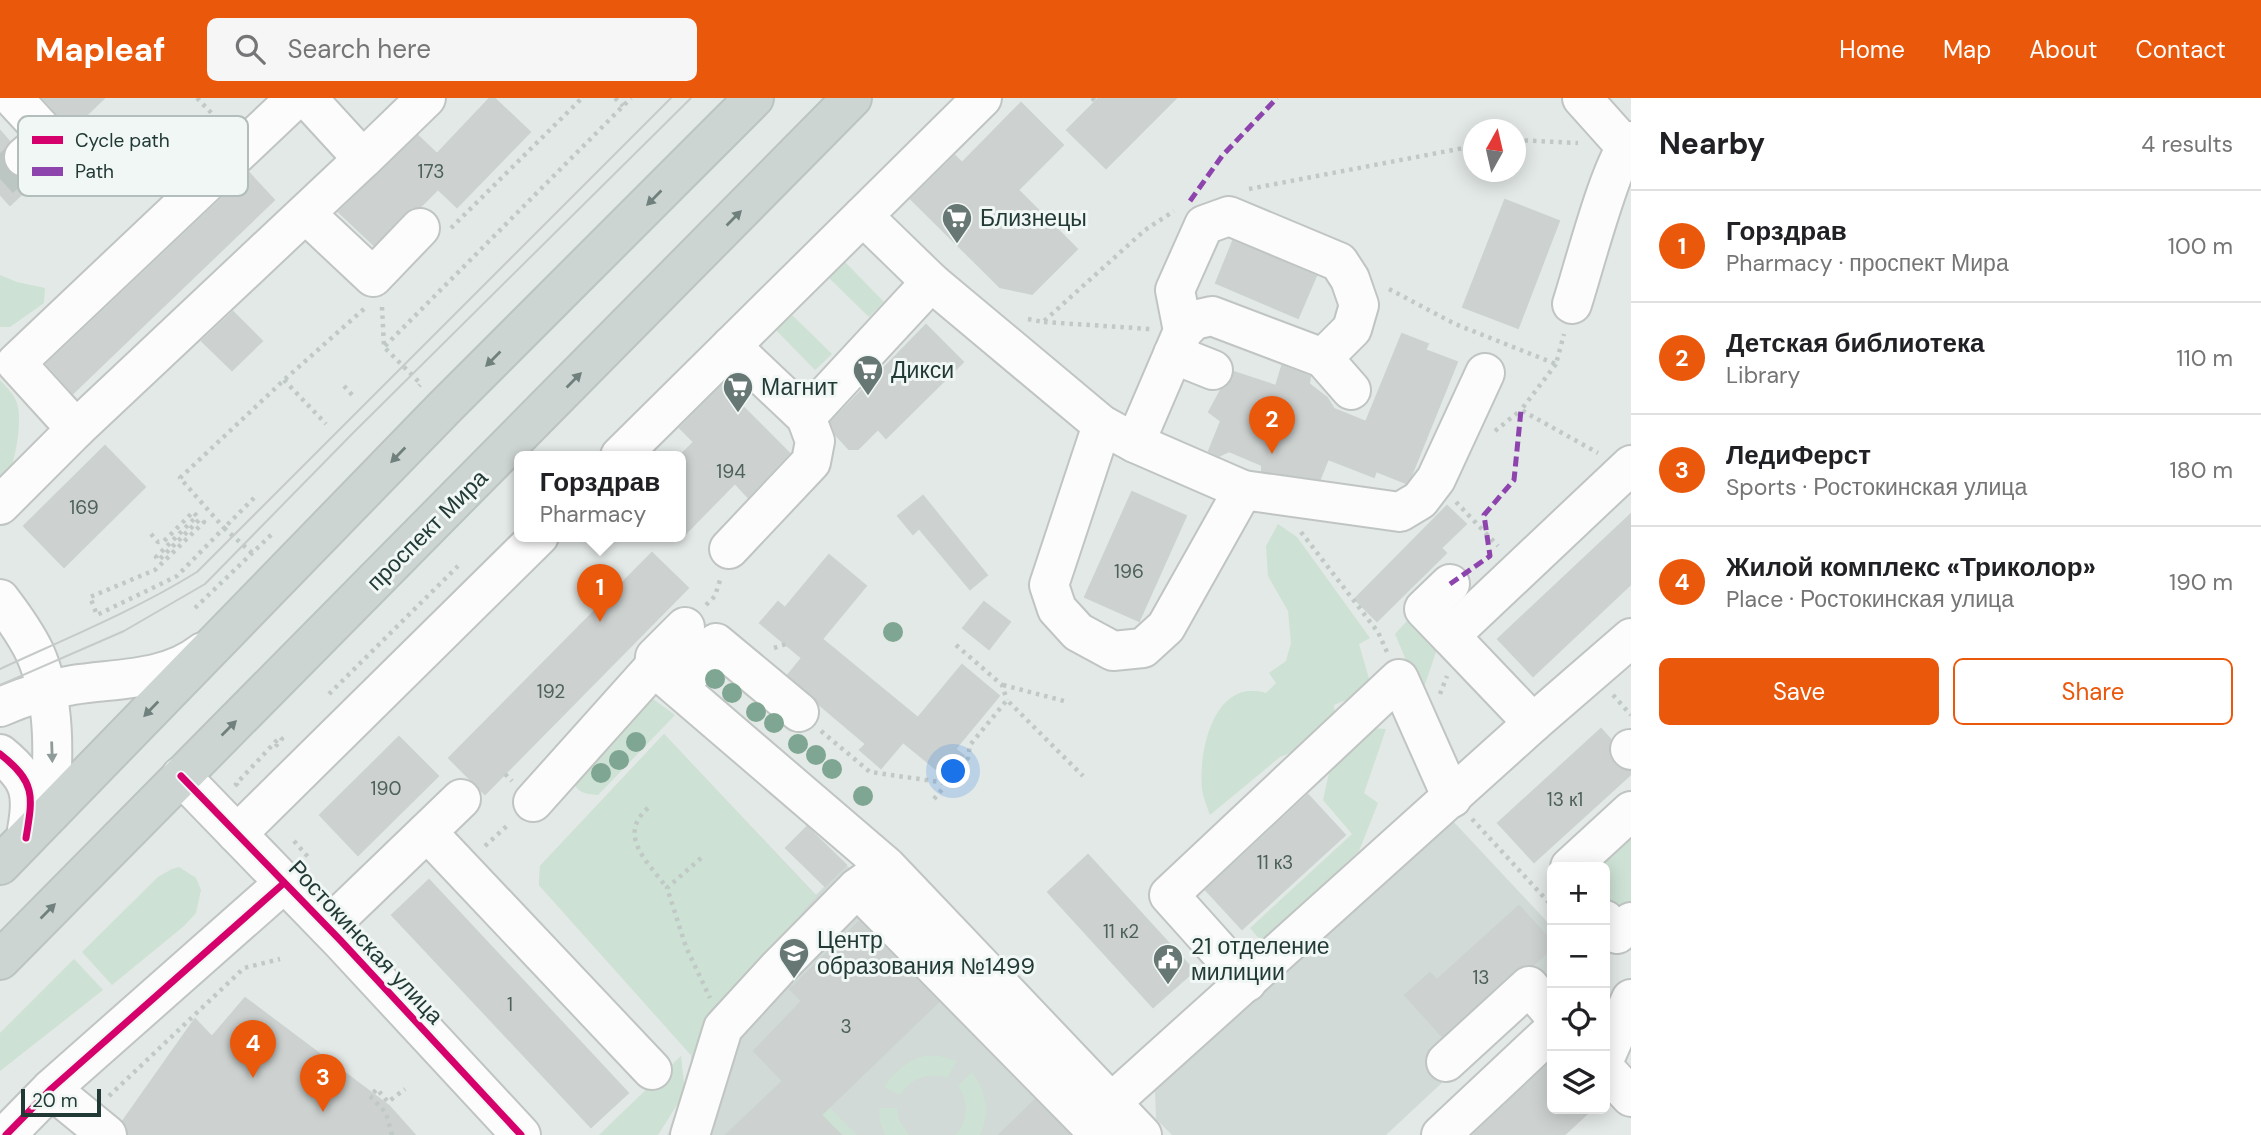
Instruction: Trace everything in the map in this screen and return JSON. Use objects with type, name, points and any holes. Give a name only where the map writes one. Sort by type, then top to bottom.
[{"type":"main road","points":[[25,839],[445,407],[754,98]]},
{"type":"main road","name":"проспект Мира","points":[[0,960],[852,98]]},
{"type":"street","points":[[248,143],[296,98]]},
{"type":"street","points":[[307,98],[363,159]]},
{"type":"street","points":[[0,505],[76,429],[426,98]]},
{"type":"street","points":[[625,451],[982,98]]},
{"type":"street","points":[[1572,304],[1620,200],[1628,143],[1593,102]]},
{"type":"street","points":[[76,429],[16,363],[192,196]]},
{"type":"street","points":[[306,214],[373,278],[420,228]]},
{"type":"street","points":[[863,216],[931,282],[1102,425],[1135,443],[1243,490],[1400,512],[1420,500],[1436,480],[1485,373]]},
{"type":"street","points":[[1213,370],[1178,343],[1175,290],[1204,225],[1229,216],[1339,262],[1350,279],[1359,304],[1352,329],[1323,358]]},
{"type":"street","points":[[806,417],[931,282]]},
{"type":"street","points":[[1135,443],[1178,343],[1194,320],[1212,316],[1323,358],[1351,390]]},
{"type":"street","points":[[729,549],[811,463],[815,441],[806,417],[731,346]]},
{"type":"street","points":[[1102,425],[1049,585],[1057,609],[1078,632],[1113,651],[1143,648],[1166,626],[1243,490]]},
{"type":"street","points":[[1450,636],[1629,467]]},
{"type":"street","points":[[237,834],[533,542]]},
{"type":"street","points":[[1450,584],[1424,609],[1533,723]]},
{"type":"street","points":[[0,599],[22,629],[35,653],[46,691],[53,755],[25,839]]},
{"type":"street","points":[[685,627],[656,657],[667,677],[872,878],[1106,1119],[1142,1135]]},
{"type":"street","points":[[1106,1119],[1247,982],[1631,638]]},
{"type":"street","points":[[0,707],[71,685],[160,674],[189,663],[216,643]]},
{"type":"street","points":[[533,802],[667,677],[716,643],[799,712]]},
{"type":"street","points":[[1247,982],[1169,895],[1399,679],[1452,798]]},
{"type":"street","points":[[0,754],[20,771],[29,787],[31,808],[25,839]]},
{"type":"street","name":"Ростокинская улица","points":[[181,776],[328,928],[521,1135]]},
{"type":"street","points":[[328,928],[461,799]]},
{"type":"street","points":[[1575,862],[1631,811]]},
{"type":"street","points":[[427,832],[652,1070]]},
{"type":"street","points":[[690,1135],[723,1028],[778,968],[872,878]]},
{"type":"street","points":[[6,1135],[51,1088],[284,883]]},
{"type":"street","points":[[1609,925],[1617,934],[1631,922]]},
{"type":"street","points":[[1446,1062],[1529,986],[1547,1007]]},
{"type":"street","points":[[1608,1051],[1631,999]]},
{"type":"street","points":[[1441,1135],[1547,1036]]},
{"type":"street","points":[[1610,1074],[1631,1097]]},
{"type":"street","points":[[51,1088],[96,1126]]},
{"type":"path","points":[[615,98],[623,106]]},
{"type":"path","points":[[384,346],[631,98]]},
{"type":"path","points":[[1526,139],[1628,143]]},
{"type":"path","points":[[1385,287],[1455,324],[1556,364]]},
{"type":"path","points":[[381,294],[384,346],[421,384]]},
{"type":"path","points":[[1572,304],[1556,364],[1521,410],[1629,467]]},
{"type":"path","points":[[1043,322],[1178,343]]},
{"type":"path","points":[[284,380],[326,424]]},
{"type":"path","points":[[344,386],[354,397]]},
{"type":"path","points":[[1436,480],[1520,570]]},
{"type":"path","points":[[151,534],[158,542],[164,541],[193,512],[197,516],[156,557],[159,560],[200,519],[204,522],[155,570],[90,597],[97,615],[177,576],[257,495]]},
{"type":"path","points":[[214,518],[252,554]]},
{"type":"path","points":[[1291,524],[1301,531],[1378,632],[1399,679]]},
{"type":"path","points":[[194,608],[276,531]]},
{"type":"path","points":[[685,627],[715,596],[729,549]]},
{"type":"path","points":[[329,694],[458,566]]},
{"type":"path","points":[[956,645],[1002,685],[1068,702]]},
{"type":"path","points":[[1002,685],[1007,700],[1083,776]]},
{"type":"path","points":[[934,799],[968,758],[970,745],[1007,700]]},
{"type":"path","points":[[799,712],[870,772],[947,783]]},
{"type":"path","points":[[1452,798],[1547,899]]},
{"type":"path","points":[[462,869],[533,802]]},
{"type":"path","points":[[648,808],[635,825],[634,838],[637,847],[667,888],[686,947],[723,1028]]},
{"type":"path","points":[[667,888],[701,858]]},
{"type":"path","points":[[96,1126],[244,968],[280,959]]},
{"type":"path","points":[[392,1135],[386,1113],[370,1096],[377,1089],[388,1102],[405,1089]]},
{"type":"shaded area","name":"Центр образования №1499","points":[[664,734],[816,895],[846,865],[865,881],[1114,1135],[667,1135],[696,1091],[691,1055],[539,885],[540,866]]},
{"type":"shaded area","points":[[1451,819],[1547,922],[1547,985],[1386,1135],[1172,1135],[1156,1119],[1155,1088]]},
{"type":"green space","points":[[844,261],[884,302],[869,317],[828,277]]},
{"type":"green space","points":[[0,275],[45,288],[44,303],[10,327],[0,327]]},
{"type":"green space","points":[[791,314],[832,354],[815,370],[775,329]]},
{"type":"green space","points":[[0,380],[15,399],[19,417],[12,464],[0,492]]},
{"type":"green space","points":[[1278,524],[1297,537],[1370,638],[1359,644],[1372,689],[1334,705],[1336,727],[1321,740],[1280,757],[1210,815],[1201,774],[1213,721],[1222,707],[1234,696],[1248,691],[1266,693],[1276,683],[1269,673],[1286,661],[1291,643],[1288,611],[1268,576],[1266,546]]},
{"type":"green space","points":[[1416,611],[1439,643],[1421,696],[1395,634]]},
{"type":"green space","points":[[649,696],[675,715],[598,795],[579,790],[572,780]]},
{"type":"green space","points":[[1369,728],[1386,729],[1364,793],[1378,803],[1359,851],[1262,942],[1250,928],[1352,834],[1323,800],[1333,755]]},
{"type":"green space","points":[[664,734],[816,896],[720,1011],[696,1091],[691,1055],[539,885],[540,866]]},
{"type":"green space","points":[[1631,826],[1631,909],[1610,907],[1610,862],[1589,862]]},
{"type":"green space","points":[[179,867],[196,878],[201,890],[196,913],[112,985],[82,952],[158,877]]},
{"type":"green space","points":[[74,959],[103,990],[0,1071],[0,1033]]},
{"type":"green space","points":[[681,1056],[685,1092],[658,1135],[599,1135]]},
{"type":"green space","points":[[923,1056],[940,1056],[957,1061],[947,1078],[920,1078],[909,1084],[900,1095],[884,1087],[901,1068]]},
{"type":"green space","points":[[972,1072],[984,1095],[986,1110],[983,1127],[980,1135],[956,1135],[966,1111],[958,1086]]},
{"type":"green space","points":[[829,1107],[857,1135],[841,1135],[821,1115]]},
{"type":"green space","points":[[879,1108],[897,1108],[899,1120],[909,1135],[885,1135]]},
{"type":"building","points":[[43,98],[104,98],[85,116],[59,116]]},
{"type":"building","points":[[490,98],[494,98],[530,132],[457,207],[438,189],[420,207],[413,207],[404,213],[374,245],[339,212],[418,136],[437,154]]},
{"type":"building","points":[[1099,98],[1176,98],[1106,168],[1067,130]]},
{"type":"building","points":[[1021,103],[1063,145],[1018,190],[1077,249],[1032,294],[1000,287],[911,199],[955,156],[962,163]]},
{"type":"building","points":[[0,131],[9,141],[4,149],[3,161],[8,172],[18,178],[20,196],[10,205],[0,194]]},
{"type":"building","points":[[248,174],[274,200],[73,393],[47,364],[225,196],[248,196]]},
{"type":"building","points":[[1505,200],[1559,221],[1518,328],[1463,307]]},
{"type":"building","points":[[1233,241],[1316,276],[1298,318],[1216,283]]},
{"type":"building","points":[[233,312],[262,341],[232,370],[202,341]]},
{"type":"building","points":[[926,325],[963,362],[886,438],[878,429],[858,449],[849,449],[836,435],[831,422]]},
{"type":"building","points":[[1402,334],[1428,344],[1425,350],[1457,362],[1406,483],[1376,471],[1374,477],[1328,459],[1320,479],[1262,471],[1262,465],[1229,451],[1219,456],[1209,451],[1221,421],[1209,412],[1221,390],[1233,379],[1234,372],[1276,386],[1282,366],[1310,377],[1309,384],[1327,398],[1334,409],[1366,422]]},
{"type":"building","points":[[722,386],[789,453],[748,497],[735,483],[686,533],[685,451],[694,442],[680,428]]},
{"type":"building","points":[[105,446],[145,487],[64,567],[24,526]]},
{"type":"building","points":[[1132,492],[1186,516],[1139,621],[1085,597]]},
{"type":"building","points":[[923,496],[987,575],[970,589],[919,528],[913,534],[898,516]]},
{"type":"building","points":[[1447,506],[1466,524],[1441,548],[1446,553],[1377,621],[1355,599]]},
{"type":"building","points":[[1631,514],[1631,584],[1533,676],[1498,639]]},
{"type":"building","points":[[652,553],[688,588],[485,794],[449,758]]},
{"type":"building","points":[[829,555],[866,586],[822,639],[918,718],[962,665],[999,696],[955,749],[964,756],[946,777],[903,742],[881,768],[860,750],[866,744],[788,675],[802,658],[760,623],[778,602],[785,608]]},
{"type":"building","points":[[984,602],[1010,622],[989,649],[963,628]]},
{"type":"building","points":[[1601,729],[1611,740],[1609,754],[1614,764],[1625,771],[1631,771],[1631,774],[1534,862],[1498,823]]},
{"type":"building","points":[[399,737],[438,776],[358,855],[320,815]]},
{"type":"building","points":[[1308,795],[1345,835],[1242,929],[1206,890]]},
{"type":"building","points":[[807,827],[846,865],[825,886],[786,848]]},
{"type":"building","points":[[1088,855],[1194,971],[1153,1007],[1048,892]]},
{"type":"building","points":[[429,880],[628,1093],[591,1127],[392,915]]},
{"type":"building","points":[[1519,906],[1547,937],[1547,952],[1533,965],[1524,965],[1514,970],[1442,1036],[1405,995],[1430,973],[1437,980]]},
{"type":"building","points":[[859,922],[938,1002],[821,1115],[841,1135],[726,1135],[783,1081],[754,1051],[802,1001],[790,989]]},
{"type":"building","points":[[245,998],[389,1106],[415,1135],[128,1135],[128,1128],[123,1121],[195,1019],[212,1037]]},
{"type":"building","points":[[1547,1066],[1547,1114],[1587,1114],[1564,1135],[1473,1135]]},
{"type":"building","points":[[1035,1100],[1069,1135],[999,1135]]},
{"type":"tunnel","points":[[0,179],[18,162]]},
{"type":"tram line","points":[[0,669],[125,612],[197,572],[671,98]]},
{"type":"tram line","points":[[0,685],[124,631],[205,584],[353,433],[691,98]]},
{"type":"marked path","points":[[1190,201],[1222,156],[1277,98]]},
{"type":"marked path","points":[[1450,584],[1490,556],[1484,515],[1514,480],[1521,410]]},
{"type":"cycle path","points":[[0,754],[20,773],[29,791],[30,811],[26,838]]},
{"type":"cycle path","points":[[181,776],[341,941],[521,1135]]},
{"type":"cycle path","points":[[6,1135],[51,1089],[284,883]]},
{"type":"place","name":"Близнецы","points":[[957,245]]},
{"type":"place","name":"Дикси","points":[[868,397]]},
{"type":"place","name":"Магнит","points":[[738,414]]},
{"type":"place","name":"Детская библиотека","points":[[1272,454]]},
{"type":"place","name":"Горздрав","points":[[600,622]]},
{"type":"place","name":"Центр образования №1499","points":[[794,980]]},
{"type":"place","name":"21 отделение милиции","points":[[1168,986]]},
{"type":"place","name":"Жилой комплекс «Триколор»","points":[[253,1078]]},
{"type":"place","name":"ЛедиФерст","points":[[323,1112]]}]
